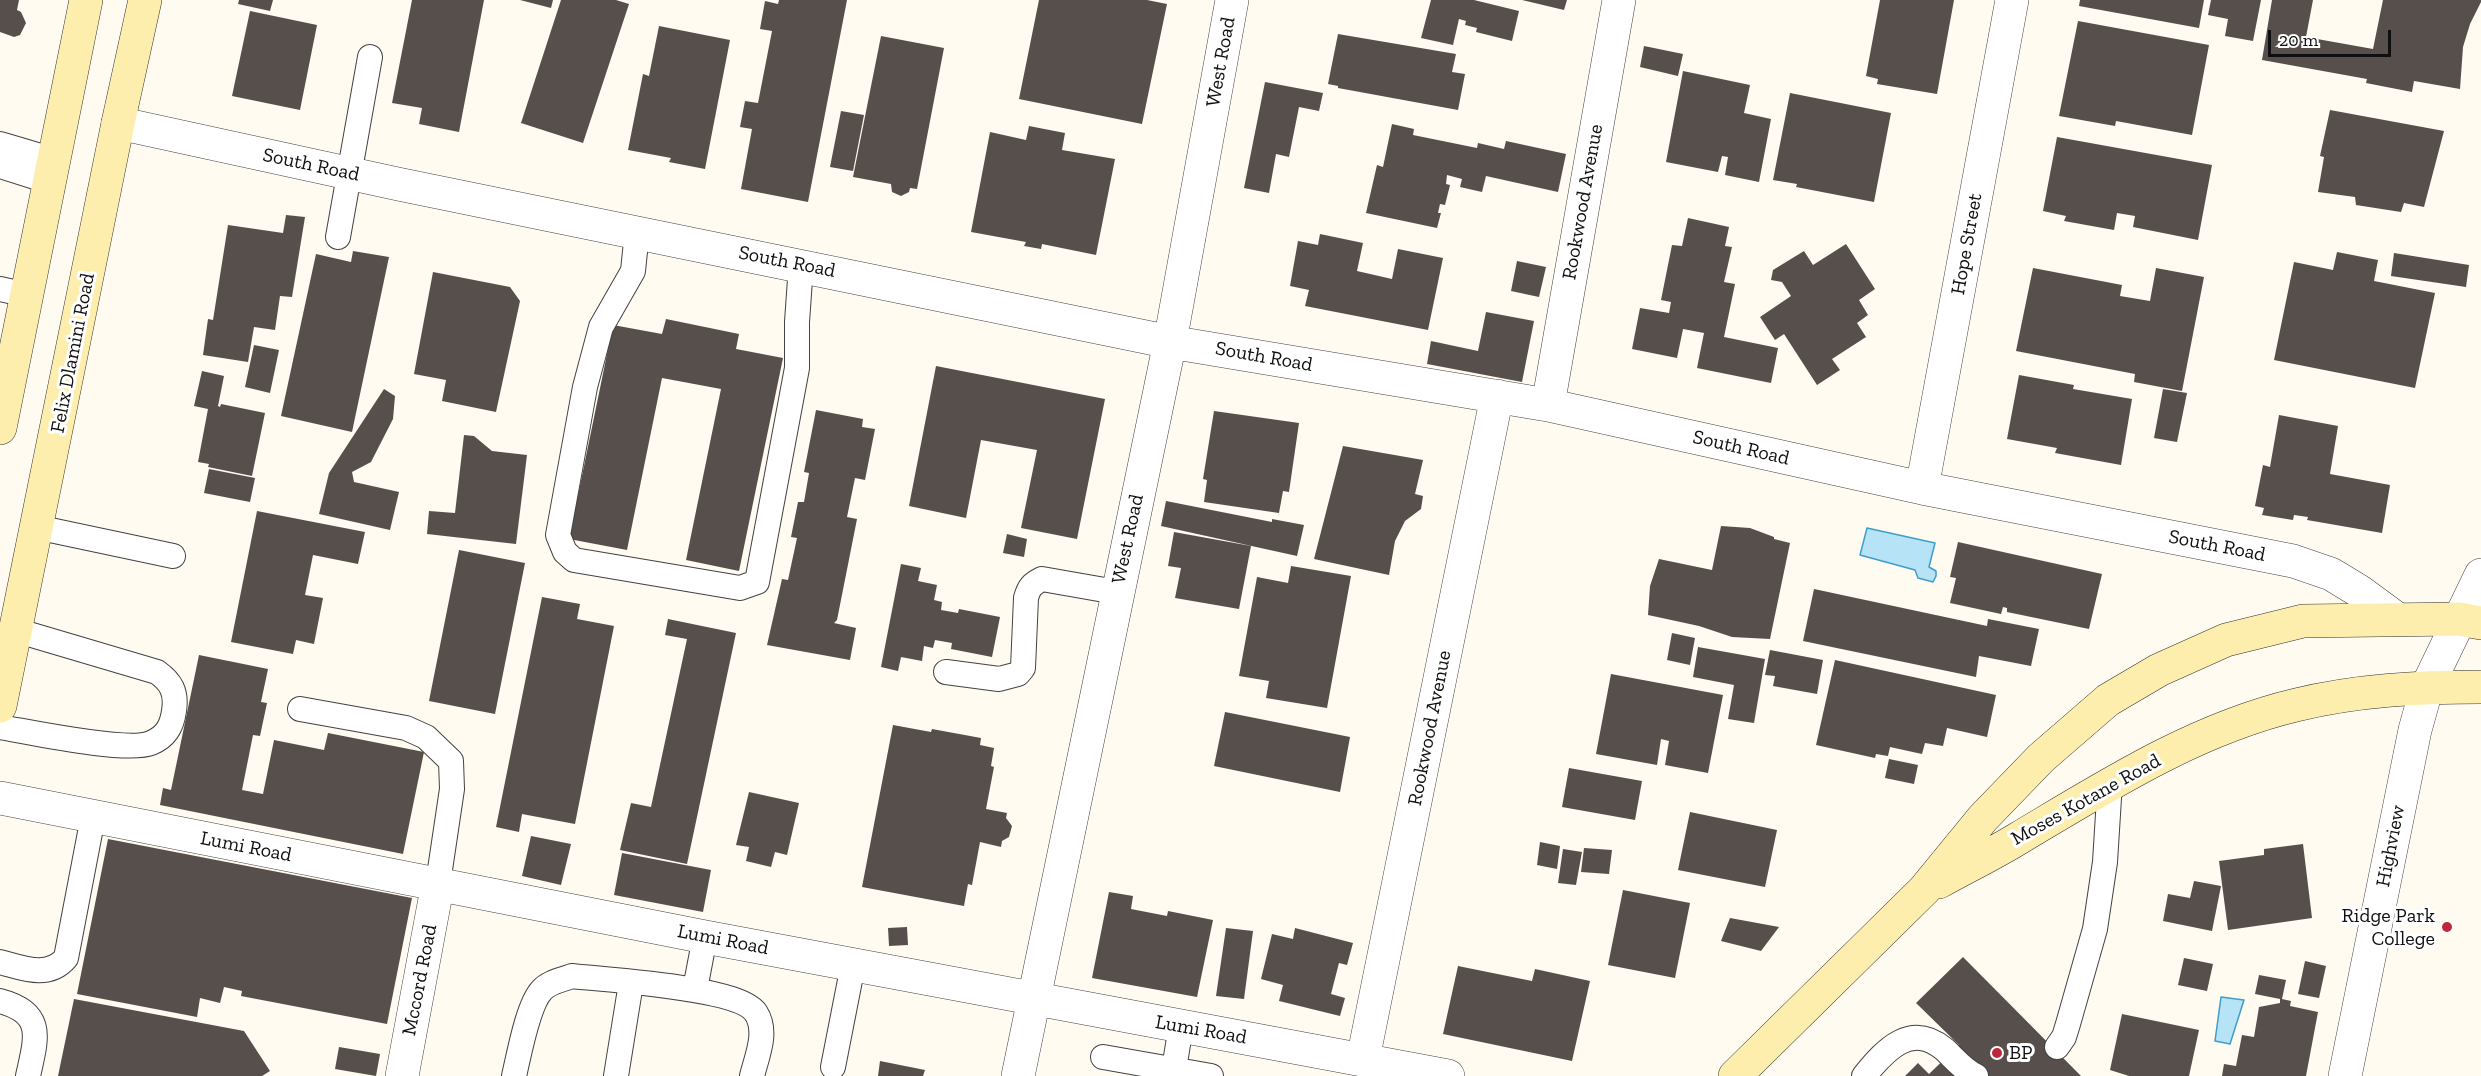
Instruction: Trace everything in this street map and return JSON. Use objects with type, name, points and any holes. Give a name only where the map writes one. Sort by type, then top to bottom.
[{"type":"main road","points":[[2,405],[14,292],[53,171],[86,0]]},
{"type":"main road","name":"Felix Dlamini Road","points":[[0,706],[118,123],[146,0]]},
{"type":"main road","name":"Moses Kotane Road","points":[[1735,1076],[1924,890],[1983,818],[2041,759],[2108,700],[2159,670],[2226,640],[2303,621],[2397,619],[2470,621]]},
{"type":"main road","points":[[2427,687],[2481,687]]},
{"type":"main road","name":"Moses Kotane Road","points":[[1924,890],[2017,839],[2110,782],[2216,731],[2295,705],[2355,694],[2427,687]]},
{"type":"street","name":"West Road","points":[[1018,1076],[1116,592],[1170,342],[1232,0]]},
{"type":"street","name":"Rookwood Avenue","points":[[1548,405],[1619,0]]},
{"type":"street","name":"Hope Street","points":[[1922,489],[2012,0]]},
{"type":"street","name":"South Road","points":[[118,123],[348,173],[1170,342],[1548,405],[1922,489],[2293,561],[2331,574],[2397,619]]},
{"type":"street","name":"Rookwood Avenue","points":[[1363,1059],[1497,396]]},
{"type":"street","name":"Highview","points":[[2345,1076],[2415,730],[2427,687],[2470,621],[2481,575]]},
{"type":"street","name":"Lumi Road","points":[[0,798],[705,937],[1448,1076]]},
{"type":"street","name":"Mccord Road","points":[[402,1076],[438,883]]},
{"type":"lane","points":[[338,237],[370,57]]},
{"type":"lane","points":[[0,144],[53,171]]},
{"type":"lane","points":[[0,166],[53,171]]},
{"type":"lane","points":[[637,232],[633,271],[601,327],[585,387],[558,535],[566,552],[574,560],[740,588],[756,582],[797,368],[801,265]]},
{"type":"lane","points":[[36,527],[173,556]]},
{"type":"lane","points":[[945,672],[999,679],[1018,674],[1023,668],[1026,598],[1029,587],[1034,582],[1042,579],[1116,592]]},
{"type":"lane","points":[[0,727],[135,746],[149,744],[162,737],[169,729],[174,710],[173,688],[157,672],[15,630]]},
{"type":"lane","points":[[300,709],[406,728],[426,737],[451,762],[452,789],[438,883]]},
{"type":"lane","points":[[2057,1047],[2064,1037],[2077,998],[2095,929],[2105,862],[2110,782]]},
{"type":"lane","points":[[0,962],[39,971],[51,970],[66,958],[93,817]]},
{"type":"lane","points":[[695,989],[705,937]]},
{"type":"lane","points":[[833,1067],[853,965]]},
{"type":"lane","points":[[514,1076],[533,1004],[542,990],[554,982],[572,976],[695,989],[749,1005],[756,1012],[762,1032],[752,1076]]},
{"type":"lane","points":[[616,1076],[631,983]]},
{"type":"lane","points":[[0,1001],[14,1004],[25,1012],[34,1028],[37,1038],[28,1076]]},
{"type":"lane","points":[[1174,1069],[1181,1026]]},
{"type":"lane","points":[[1864,1076],[1907,1037],[1922,1036],[1941,1047],[1976,1076]]},
{"type":"lane","points":[[1103,1057],[1211,1076]]},
{"type":"water","points":[[1867,528],[1935,543],[1929,567],[1936,571],[1933,582],[1918,578],[1915,570],[1860,555]]},
{"type":"water","points":[[2221,997],[2244,1000],[2230,1044],[2215,1041]]},
{"type":"building","points":[[0,0],[19,0],[17,10],[21,12],[26,23],[20,35],[14,37],[0,32]]},
{"type":"building","points":[[239,0],[273,0],[270,11],[238,4]]},
{"type":"building","points":[[412,0],[484,0],[459,132],[419,124],[422,108],[392,103]]},
{"type":"building","points":[[520,0],[553,0],[551,8]]},
{"type":"building","points":[[561,0],[616,0],[629,4],[583,143],[521,123]]},
{"type":"building","points":[[779,0],[847,0],[808,202],[741,189],[752,129],[740,127],[745,101],[758,103],[772,31],[760,29],[765,1],[778,4]]},
{"type":"building","points":[[1039,0],[1147,0],[1167,4],[1142,124],[1019,99]]},
{"type":"building","points":[[1431,0],[1474,0],[1519,11],[1512,41],[1476,32],[1477,28],[1465,25],[1466,21],[1459,19],[1453,45],[1421,38]]},
{"type":"building","points":[[1522,0],[1567,0],[1564,10]]},
{"type":"building","points":[[1880,0],[1954,0],[1937,94],[1877,84],[1878,79],[1866,76]]},
{"type":"building","points":[[2080,0],[2204,0],[2199,28],[2079,6]]},
{"type":"building","points":[[2211,0],[2261,0],[2253,41],[2225,36],[2228,19],[2208,15]]},
{"type":"building","points":[[2272,0],[2313,0],[2306,37],[2373,49],[2383,0],[2481,0],[2481,2],[2470,24],[2463,47],[2460,89],[2414,81],[2412,92],[2366,83],[2367,79],[2262,60]]},
{"type":"building","points":[[250,11],[317,25],[300,110],[232,96]]},
{"type":"building","points":[[2078,21],[2209,45],[2192,135],[2116,121],[2115,126],[2059,116]]},
{"type":"building","points":[[659,26],[730,40],[705,169],[669,162],[671,158],[628,150],[643,74],[649,76]]},
{"type":"building","points":[[1338,34],[1456,54],[1452,72],[1465,74],[1458,110],[1338,88],[1338,86],[1328,84]]},
{"type":"building","points":[[881,36],[944,48],[917,189],[910,188],[909,192],[901,196],[892,192],[891,184],[853,177]]},
{"type":"building","points":[[1644,46],[1683,54],[1678,76],[1640,67]]},
{"type":"building","points":[[1683,71],[1750,85],[1744,113],[1771,119],[1759,182],[1725,175],[1728,157],[1722,156],[1718,172],[1666,162]]},
{"type":"building","points":[[1265,82],[1323,93],[1319,111],[1299,107],[1289,157],[1276,154],[1269,193],[1244,188]]},
{"type":"building","points":[[1790,93],[1891,113],[1874,202],[1796,187],[1797,184],[1773,180]]},
{"type":"building","points":[[2330,110],[2444,131],[2424,207],[2404,203],[2401,212],[2356,205],[2355,197],[2318,192],[2324,157],[2320,156]]},
{"type":"building","points":[[841,111],[864,115],[853,171],[830,167]]},
{"type":"building","points":[[1392,124],[1414,129],[1413,135],[1477,148],[1478,143],[1504,149],[1506,141],[1566,154],[1558,192],[1486,176],[1482,192],[1460,187],[1462,179],[1447,175],[1446,184],[1450,185],[1445,205],[1440,204],[1438,213],[1441,213],[1437,228],[1366,213],[1377,165],[1383,167]]},
{"type":"building","points":[[1029,126],[1065,133],[1062,150],[1115,159],[1096,255],[1042,244],[1041,249],[1024,246],[1026,242],[971,232],[990,132],[1026,140]]},
{"type":"building","points":[[2057,137],[2212,165],[2198,240],[2133,227],[2135,216],[2117,213],[2114,230],[2064,221],[2066,216],[2043,211]]},
{"type":"building","points":[[286,215],[305,217],[292,297],[280,296],[275,330],[254,327],[248,362],[203,355],[208,319],[213,320],[228,225],[283,233]]},
{"type":"building","points":[[1688,218],[1729,227],[1725,246],[1732,247],[1724,282],[1735,284],[1724,337],[1778,348],[1771,383],[1697,368],[1704,333],[1683,329],[1677,358],[1632,349],[1640,308],[1669,313],[1671,302],[1661,300],[1672,245],[1682,246]]},
{"type":"building","points":[[1320,234],[1363,243],[1357,271],[1392,279],[1398,249],[1443,258],[1428,330],[1305,306],[1309,290],[1290,286],[1298,241],[1318,245]]},
{"type":"building","points":[[1846,244],[1875,289],[1859,300],[1868,315],[1857,323],[1866,337],[1832,359],[1840,370],[1817,385],[1784,334],[1775,340],[1760,317],[1791,296],[1782,282],[1771,280],[1773,270],[1804,251],[1813,265]]},
{"type":"building","points":[[353,251],[389,257],[352,432],[281,416],[316,254],[351,262]]},
{"type":"building","points":[[2337,252],[2378,260],[2374,281],[2435,293],[2415,388],[2274,360],[2294,262],[2333,270]]},
{"type":"building","points":[[2394,253],[2469,265],[2466,287],[2391,276]]},
{"type":"building","points":[[1517,261],[1546,267],[1539,297],[1511,291]]},
{"type":"building","points":[[2033,268],[2122,285],[2120,296],[2150,301],[2156,268],[2204,277],[2182,391],[2134,382],[2135,374],[2016,351]]},
{"type":"building","points":[[433,272],[510,287],[520,301],[496,412],[442,401],[446,380],[414,374]]},
{"type":"building","points":[[1486,312],[1534,321],[1522,382],[1427,364],[1431,341],[1478,351]]},
{"type":"building","points":[[666,319],[739,334],[736,349],[783,358],[739,571],[686,560],[721,389],[662,378],[627,550],[569,539],[613,325],[662,334]]},
{"type":"building","points":[[254,345],[279,350],[270,393],[245,387]]},
{"type":"building","points":[[936,366],[1105,399],[1077,539],[1021,528],[1037,450],[981,440],[966,518],[909,506]]},
{"type":"building","points":[[202,371],[224,376],[218,406],[220,407],[221,404],[265,413],[252,476],[208,467],[209,464],[198,462],[208,409],[194,406]]},
{"type":"building","points":[[2019,375],[2074,385],[2073,389],[2132,399],[2121,465],[2055,453],[2057,448],[2007,439]]},
{"type":"building","points":[[384,389],[395,396],[393,419],[371,462],[352,472],[354,482],[399,492],[390,530],[319,514],[329,473]]},
{"type":"building","points":[[2163,389],[2187,393],[2177,442],[2154,438]]},
{"type":"building","points":[[816,410],[863,419],[862,427],[875,429],[865,480],[855,478],[847,517],[857,519],[837,620],[834,623],[856,628],[850,660],[767,645],[782,579],[788,580],[797,538],[791,537],[798,502],[804,502],[809,473],[804,472]]},
{"type":"building","points":[[1214,411],[1299,423],[1289,492],[1283,491],[1279,513],[1204,502],[1207,480],[1203,479]]},
{"type":"building","points":[[2279,415],[2338,426],[2330,474],[2390,485],[2382,533],[2307,520],[2308,517],[2294,515],[2293,520],[2262,515],[2264,508],[2255,506],[2263,465],[2270,467]]},
{"type":"building","points":[[464,435],[474,436],[492,451],[527,455],[516,544],[427,534],[429,511],[455,513]]},
{"type":"building","points":[[1343,446],[1423,460],[1415,494],[1423,496],[1421,509],[1405,521],[1395,541],[1389,575],[1314,559]]},
{"type":"building","points":[[209,469],[255,478],[250,502],[204,493]]},
{"type":"building","points":[[1166,501],[1272,522],[1272,519],[1304,525],[1297,556],[1161,526]]},
{"type":"building","points":[[257,511],[365,532],[358,564],[313,555],[305,595],[323,598],[314,644],[296,640],[293,654],[231,642]]},
{"type":"building","points":[[1721,526],[1750,528],[1774,537],[1774,539],[1790,543],[1770,639],[1732,637],[1699,626],[1648,615],[1650,586],[1659,559],[1712,570]]},
{"type":"building","points":[[1174,532],[1251,546],[1239,609],[1175,598],[1181,568],[1168,566]]},
{"type":"building","points":[[1007,534],[1027,539],[1024,557],[1003,553]]},
{"type":"building","points":[[1958,542],[2102,574],[2089,629],[2007,612],[2007,608],[2003,607],[2001,614],[1950,603],[1956,578],[1950,577]]},
{"type":"building","points":[[459,550],[525,563],[495,714],[429,701]]},
{"type":"building","points":[[901,564],[921,568],[918,581],[937,585],[934,600],[942,602],[941,610],[958,613],[959,609],[1000,617],[992,657],[951,649],[952,643],[935,640],[933,648],[924,646],[922,661],[901,657],[898,671],[881,667]]},
{"type":"building","points":[[1291,566],[1351,576],[1327,708],[1266,698],[1269,681],[1239,676],[1257,577],[1288,583]]},
{"type":"building","points":[[1814,589],[1987,626],[1988,619],[2039,629],[2031,666],[1979,656],[1976,677],[1803,641]]},
{"type":"building","points":[[542,597],[580,604],[577,619],[614,626],[575,824],[522,814],[519,832],[496,827]]},
{"type":"building","points":[[668,619],[736,633],[687,864],[620,850],[631,803],[651,807],[687,639],[665,635]]},
{"type":"building","points":[[1672,633],[1695,638],[1690,665],[1667,660]]},
{"type":"building","points":[[1698,647],[1765,659],[1754,723],[1728,719],[1734,685],[1693,677]]},
{"type":"building","points":[[1770,650],[1823,660],[1817,694],[1773,686],[1775,676],[1765,675]]},
{"type":"building","points":[[199,655],[268,669],[261,702],[267,703],[260,736],[253,735],[242,790],[263,794],[274,740],[324,750],[328,733],[424,752],[403,854],[160,805],[163,788],[171,790]]},
{"type":"building","points":[[1835,660],[1996,695],[1987,737],[1947,728],[1943,746],[1925,743],[1922,754],[1890,747],[1888,756],[1876,754],[1875,758],[1816,745]]},
{"type":"building","points":[[1611,674],[1723,695],[1708,773],[1665,765],[1669,741],[1661,739],[1657,765],[1596,754]]},
{"type":"building","points":[[1225,712],[1350,737],[1340,792],[1214,766]]},
{"type":"building","points":[[893,725],[981,738],[980,745],[994,748],[991,766],[994,767],[986,809],[1007,813],[1006,818],[1012,826],[1009,837],[1002,841],[1001,847],[980,842],[972,885],[968,884],[964,906],[862,887]]},
{"type":"building","points":[[1889,759],[1918,765],[1914,784],[1885,778]]},
{"type":"building","points":[[1569,768],[1642,781],[1635,820],[1562,807]]},
{"type":"building","points":[[749,792],[799,803],[787,855],[775,852],[771,867],[746,861],[749,847],[736,845]]},
{"type":"building","points":[[1690,812],[1777,830],[1765,887],[1678,870]]},
{"type":"building","points":[[531,836],[571,844],[561,885],[522,876]]},
{"type":"building","points":[[108,839],[412,898],[387,1024],[241,996],[242,991],[224,987],[220,1003],[200,998],[197,1017],[77,994]]},
{"type":"building","points":[[1540,842],[1560,846],[1557,869],[1537,865]]},
{"type":"building","points":[[2303,844],[2312,918],[2228,930],[2219,861],[2264,855],[2264,849]]},
{"type":"building","points":[[1584,848],[1612,850],[1609,874],[1581,872]]},
{"type":"building","points":[[1563,849],[1582,852],[1576,885],[1558,883]]},
{"type":"building","points":[[622,853],[711,870],[703,912],[614,895]]},
{"type":"building","points":[[2194,881],[2221,886],[2212,931],[2163,921],[2168,894],[2190,898]]},
{"type":"building","points":[[1623,890],[1690,903],[1675,978],[1608,965]]},
{"type":"building","points":[[1109,892],[1133,896],[1131,909],[1167,916],[1168,911],[1213,920],[1197,997],[1092,978]]},
{"type":"building","points":[[1730,918],[1779,927],[1761,951],[1721,941]]},
{"type":"building","points":[[907,927],[908,945],[889,946],[888,928]]},
{"type":"building","points":[[1226,928],[1253,931],[1244,999],[1216,996]]},
{"type":"building","points":[[1295,928],[1353,943],[1347,965],[1339,963],[1331,994],[1345,998],[1340,1016],[1279,1001],[1283,985],[1261,979],[1272,934],[1293,939]]},
{"type":"building","points":[[1963,957],[2081,1076],[1905,1076],[1918,1063],[1929,1074],[1959,1045],[1916,1003]]},
{"type":"building","points":[[2184,958],[2213,964],[2207,991],[2178,985]]},
{"type":"building","points":[[2305,961],[2326,966],[2319,998],[2298,994]]},
{"type":"building","points":[[1458,966],[1532,981],[1535,969],[1590,981],[1572,1061],[1443,1034]]},
{"type":"building","points":[[2259,975],[2286,980],[2282,999],[2291,1001],[2290,1006],[2318,1012],[2306,1076],[2222,1076],[2224,1064],[2236,1066],[2242,1035],[2254,1037],[2259,1007],[2280,1003],[2280,999],[2255,994]]},
{"type":"building","points":[[74,999],[244,1031],[270,1071],[262,1076],[58,1076]]},
{"type":"building","points":[[2122,1014],[2199,1030],[2189,1076],[2129,1076],[2110,1070]]},
{"type":"building","points":[[339,1047],[380,1054],[376,1076],[335,1069]]},
{"type":"building","points":[[880,1061],[925,1070],[923,1076],[878,1076]]},
{"type":"place","name":"Ridge Park College","points":[[2447,927]]},
{"type":"place","name":"BP","points":[[1997,1053]]}]
